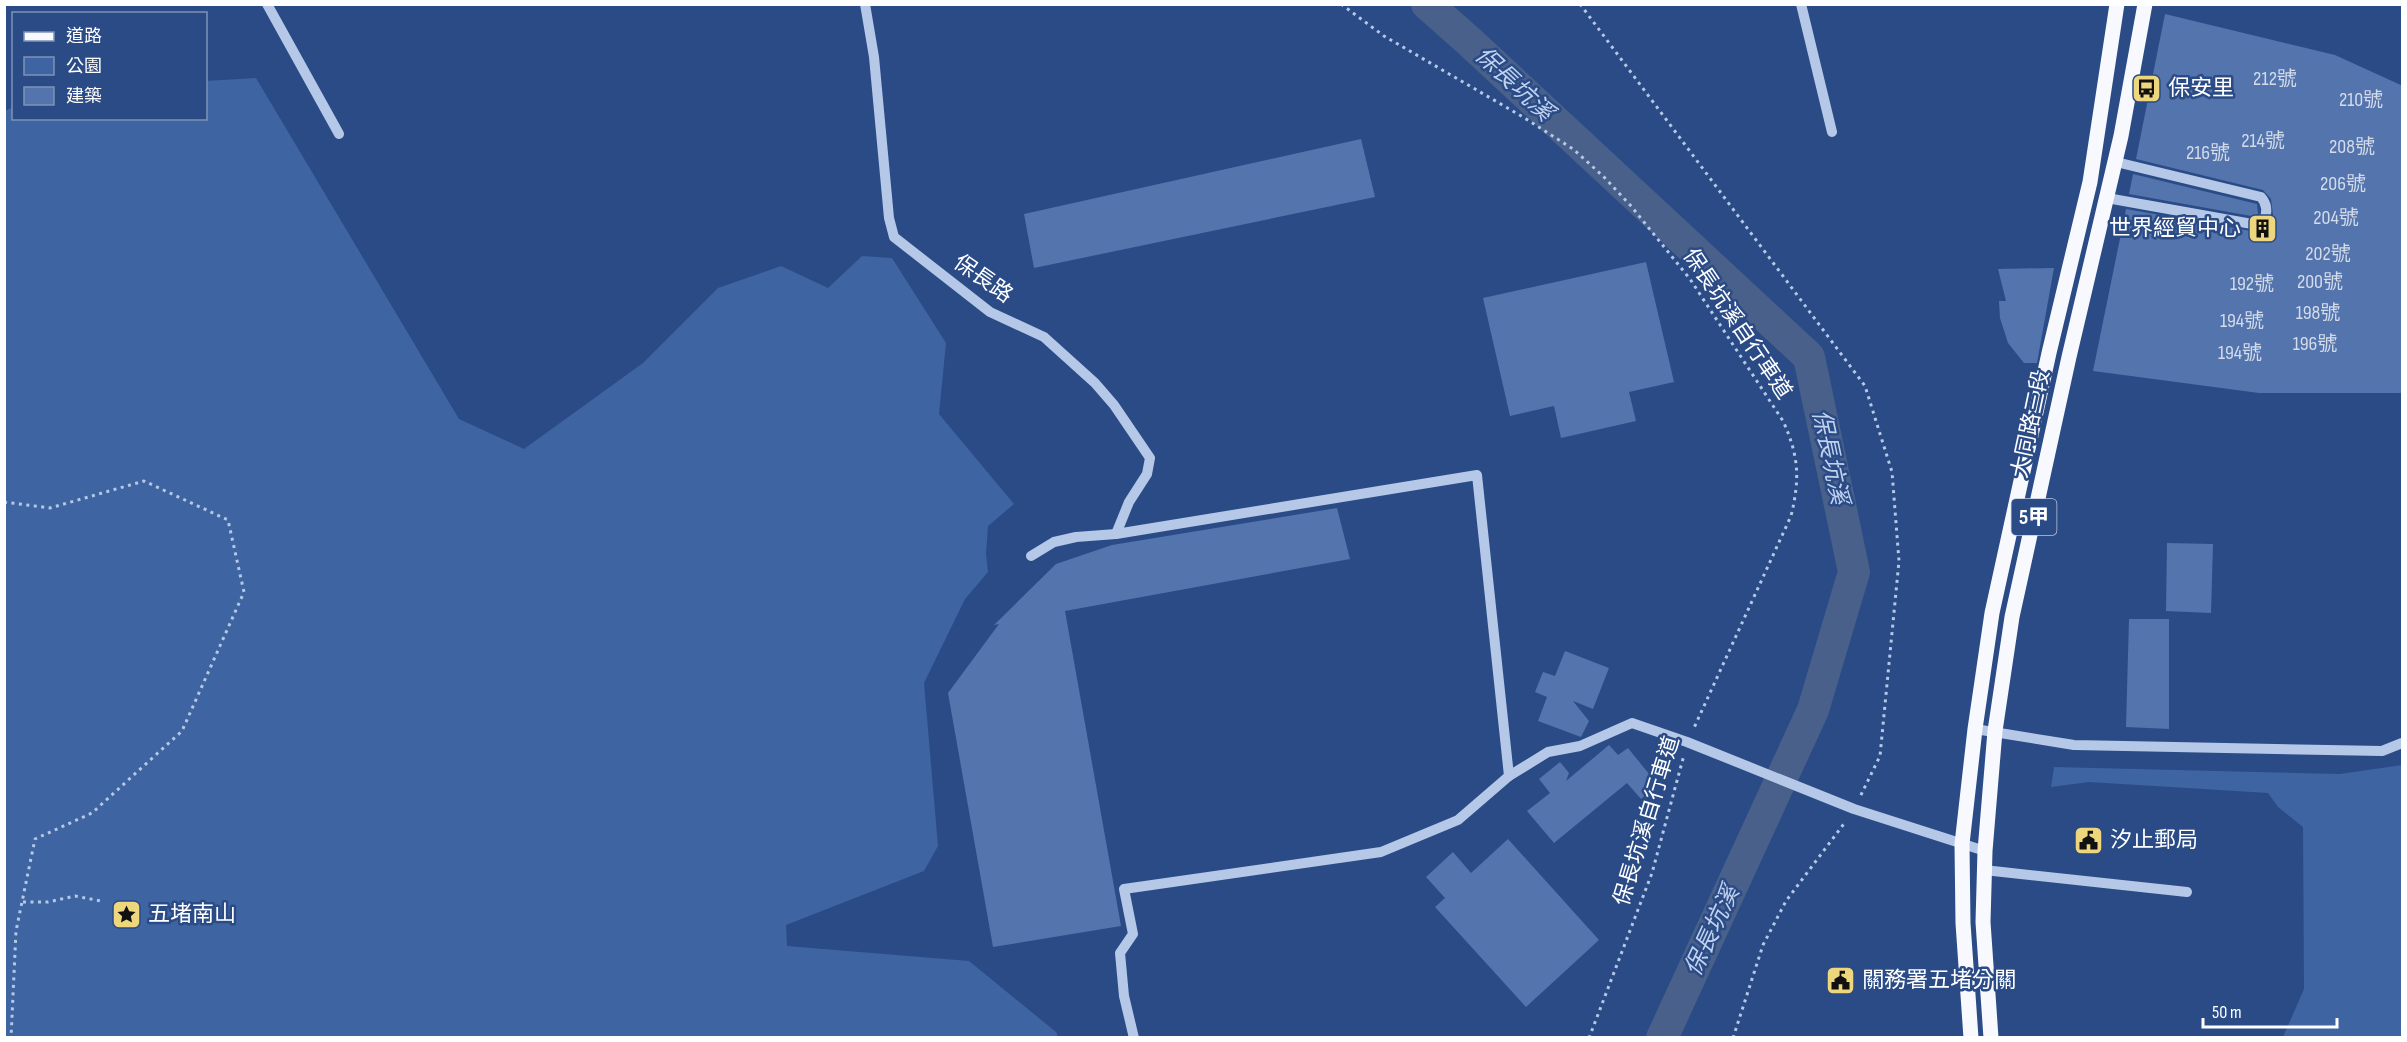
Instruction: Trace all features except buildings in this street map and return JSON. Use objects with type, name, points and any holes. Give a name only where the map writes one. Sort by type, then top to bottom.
[{"type":"main road","name":"大同路三段","points":[[1971,1038],[1963,923],[1962,844],[1975,729],[1992,613],[2090,182],[2117,4]]},
{"type":"main road","name":"大同路三段","points":[[1991,1038],[1983,922],[1984,870],[1995,731],[2012,616],[2069,357],[2116,162],[2145,4]]},
{"type":"street","points":[[267,4],[339,134]]},
{"type":"street","name":"保長路","points":[[865,4],[874,57],[889,218],[894,237],[990,312],[1044,337],[1095,383],[1119,411],[1150,458],[1147,474],[1129,502],[1116,534]]},
{"type":"street","points":[[1801,4],[1832,132]]},
{"type":"street","points":[[2107,198],[2252,224],[2264,220],[2267,214],[2266,204],[2261,197],[2116,162]]},
{"type":"street","points":[[1031,556],[1054,542],[1076,537],[1116,534],[1477,475],[1509,776]]},
{"type":"street","points":[[1134,1038],[1124,996],[1120,953],[1133,934],[1124,889],[1381,852],[1458,820],[1509,776],[1548,752],[1580,746],[1632,723],[1687,742],[1854,810],[1985,851]]},
{"type":"street","points":[[1975,729],[2074,746],[2382,751],[2403,743]]},
{"type":"street","points":[[1984,870],[2187,892]]},
{"type":"path","name":"保長坑溪自行車道","points":[[1341,4],[1384,36],[1563,143],[1603,176],[1631,206],[1690,279],[1783,421],[1793,442],[1797,466],[1797,491],[1791,516],[1687,742],[1652,873],[1589,1038]]},
{"type":"path","points":[[1580,4],[1865,386],[1892,472],[1899,561],[1880,756],[1854,810],[1786,901],[1763,945],[1733,1038]]},
{"type":"path","points":[[4,502],[50,508],[144,481],[228,520],[244,592],[182,731],[92,813],[35,839],[16,931],[11,1038]]},
{"type":"path","points":[[22,902],[48,902],[75,896],[100,901]]},
{"type":"green space","points":[[256,78],[459,419],[524,449],[643,363],[718,288],[781,266],[828,288],[862,256],[892,258],[946,343],[939,414],[1014,504],[988,526],[986,554],[988,572],[965,599],[924,683],[938,846],[924,871],[786,925],[787,946],[969,961],[1056,1032],[1058,1037],[5,1037],[5,111],[12,108],[12,120],[207,120],[207,81]]},
{"type":"green space","points":[[2402,765],[2402,1037],[2283,1037],[2304,989],[2303,827],[2278,807],[2268,793],[2089,782],[2051,787],[2054,767],[2340,774]]},
{"type":"waterway","name":"保長坑溪","points":[[1427,4],[1809,357],[1854,572],[1813,710],[1662,1038]]},
{"type":"place","name":"保安里","points":[[2147,88]]},
{"type":"place","name":"世界經貿中心","points":[[2262,228]]},
{"type":"place","name":"汐止郵局","points":[[2089,840]]},
{"type":"place","name":"五堵南山","points":[[127,914]]},
{"type":"place","name":"關務署五堵分關","points":[[1841,980]]}]
